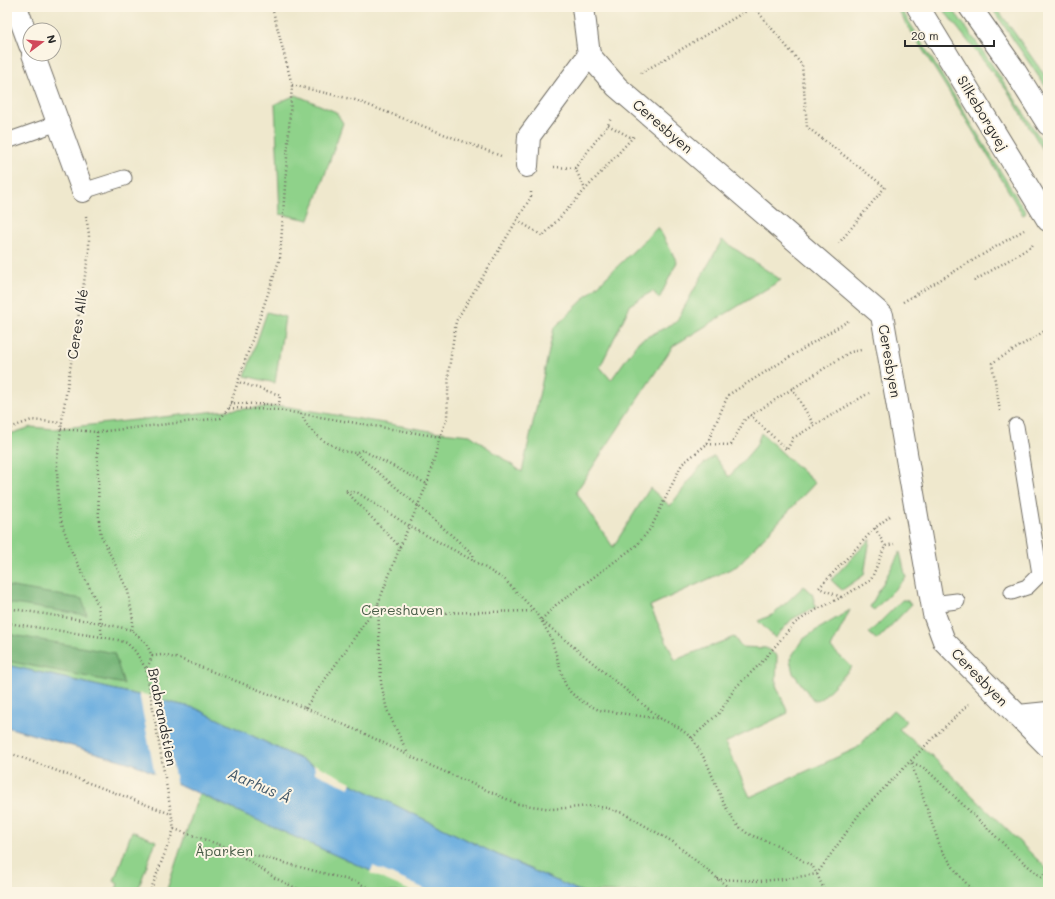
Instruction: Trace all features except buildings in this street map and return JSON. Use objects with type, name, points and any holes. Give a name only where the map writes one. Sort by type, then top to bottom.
[{"type":"street","points":[[16,7],[22,23]]},
{"type":"street","points":[[527,166],[529,136],[589,55],[583,7]]},
{"type":"street","name":"Silkeborgvej","points":[[918,7],[1048,220]]},
{"type":"street","points":[[970,7],[1013,68],[1048,124]]},
{"type":"street","name":"Ceresbyen","points":[[589,55],[619,89],[882,315],[932,604],[934,614],[944,640],[1048,746]]},
{"type":"street","points":[[36,62],[83,190]]},
{"type":"street","name":"Ceresbyen","points":[[1018,716],[1048,712]]},
{"type":"lane","points":[[7,141],[58,123]]},
{"type":"lane","points":[[83,190],[124,178]]},
{"type":"lane","points":[[1012,592],[1027,587],[1040,574],[1016,426]]},
{"type":"lane","points":[[932,604],[957,601]]},
{"type":"path","points":[[61,429],[97,432],[221,418],[229,408],[280,258],[292,85],[272,7]]},
{"type":"path","points":[[575,168],[608,125],[619,89],[753,7],[802,65],[807,127],[885,187],[822,264]]},
{"type":"path","points":[[292,85],[355,100],[527,166],[575,168]]},
{"type":"path","points":[[517,220],[543,236],[651,116]]},
{"type":"path","points":[[608,125],[632,138]]},
{"type":"path","points":[[305,708],[378,604],[400,546],[427,484],[447,418],[449,369],[456,321],[531,197],[527,166]]},
{"type":"path","points":[[575,168],[585,189]]},
{"type":"path","points":[[541,620],[556,605],[638,545],[651,528],[682,464],[707,444],[728,395],[849,320],[882,315],[1023,230]]},
{"type":"path","name":"Ceres Allé","points":[[89,234],[89,251],[57,461],[58,507],[72,552],[98,605],[102,636]]},
{"type":"path","points":[[974,281],[1032,246]]},
{"type":"path","points":[[1019,346],[1048,330]]},
{"type":"path","points":[[707,444],[732,445],[745,419],[792,388],[850,352],[887,346]]},
{"type":"path","points":[[750,415],[787,450],[793,438],[893,378]]},
{"type":"path","points":[[230,402],[278,405],[280,395],[238,382]]},
{"type":"path","points":[[792,388],[814,425]]},
{"type":"path","points":[[229,408],[278,410],[440,437]]},
{"type":"path","points":[[301,414],[308,427],[322,440],[343,451],[355,453],[473,554],[474,560]]},
{"type":"path","points":[[7,429],[32,420],[62,423]]},
{"type":"path","points":[[97,432],[99,523],[101,535],[128,591],[133,620],[132,630]]},
{"type":"path","points":[[355,453],[362,450],[427,484]]},
{"type":"path","points":[[400,546],[346,490],[358,493],[409,526],[474,560],[505,580],[541,620],[551,638],[565,684],[571,693],[599,710],[661,719]]},
{"type":"path","points":[[842,597],[819,588],[875,528],[914,498]]},
{"type":"path","points":[[875,528],[885,546]]},
{"type":"path","points":[[885,546],[920,538]]},
{"type":"path","points":[[692,738],[720,712],[735,688],[760,664],[795,623],[871,580],[885,546]]},
{"type":"path","points":[[378,604],[382,684],[387,710],[408,755]]},
{"type":"path","points":[[7,608],[101,623],[132,630],[146,643],[152,656],[146,669]]},
{"type":"path","points":[[378,614],[534,611]]},
{"type":"path","points":[[541,620],[661,719],[678,727],[692,738],[707,763],[724,804],[736,824],[748,834],[777,845],[814,867],[825,892]]},
{"type":"path","name":"Brabrandstien","points":[[7,623],[102,636],[127,643],[135,651],[146,669],[174,829]]},
{"type":"path","points":[[152,656],[162,655],[180,659],[305,708],[518,804],[552,809],[593,806],[607,808],[623,814],[673,842],[734,892]]},
{"type":"path","points":[[717,878],[760,881],[817,874],[860,813],[956,716]]},
{"type":"path","points":[[7,752],[171,814]]},
{"type":"path","points":[[911,762],[926,769],[1008,848],[1041,877],[1048,870]]},
{"type":"path","points":[[911,762],[941,849],[958,874],[974,892]]},
{"type":"path","points":[[150,892],[174,829],[229,848],[356,882],[378,892]]},
{"type":"path","points":[[229,848],[275,878],[304,892]]},
{"type":"green space","points":[[896,7],[900,7],[1026,213],[1024,215],[1022,214],[976,136]]},
{"type":"green space","points":[[941,7],[951,7],[976,42],[1047,150],[1048,158],[1008,92]]},
{"type":"green space","points":[[991,7],[996,7],[1048,80],[1048,90]]},
{"type":"green space","points":[[296,95],[336,112],[343,123],[309,220],[280,214],[275,104]]},
{"type":"green space","name":"Cereshaven","points":[[658,227],[677,262],[659,299],[653,291],[631,304],[600,367],[611,380],[639,341],[676,322],[722,240],[781,280],[673,346],[576,492],[613,547],[650,488],[670,506],[701,466],[714,456],[729,477],[756,446],[761,433],[815,483],[737,566],[650,606],[675,660],[734,637],[741,647],[766,648],[777,656],[776,685],[788,713],[725,743],[750,797],[857,748],[893,710],[906,721],[899,729],[932,756],[1048,870],[1048,892],[582,892],[498,855],[195,708],[7,665],[7,435],[31,427],[54,429],[217,411],[283,406],[431,431],[470,435],[522,472],[554,328]]},
{"type":"green space","points":[[267,312],[285,317],[275,383],[245,376]]},
{"type":"green space","points":[[870,539],[864,575],[842,590],[831,580]]},
{"type":"green space","points":[[900,552],[906,578],[874,610],[870,607]]},
{"type":"green space","points":[[7,586],[82,599],[87,615],[7,603]]},
{"type":"green space","points":[[804,586],[812,593],[816,607],[792,619],[775,638],[758,621],[774,614]]},
{"type":"green space","points":[[902,600],[907,600],[911,605],[877,640],[869,633]]},
{"type":"green space","points":[[850,610],[831,648],[852,667],[822,698],[814,701],[793,673],[790,659],[802,640]]},
{"type":"green space","points":[[7,634],[114,653],[124,684],[7,661]]},
{"type":"green space","name":"Åparken","points":[[199,794],[418,892],[166,892]]},
{"type":"green space","points":[[132,831],[156,841],[137,892],[115,892],[118,884],[114,881]]},
{"type":"water","name":"Aarhus Å","points":[[7,665],[195,708],[498,855],[582,892],[418,892],[134,764],[7,727]]},
{"type":"pier","points":[[139,693],[159,698],[177,786],[155,776]]},
{"type":"pier","points":[[314,764],[351,782],[349,788],[315,773]]},
{"type":"pier","points":[[373,866],[432,892],[413,892],[370,873]]}]
